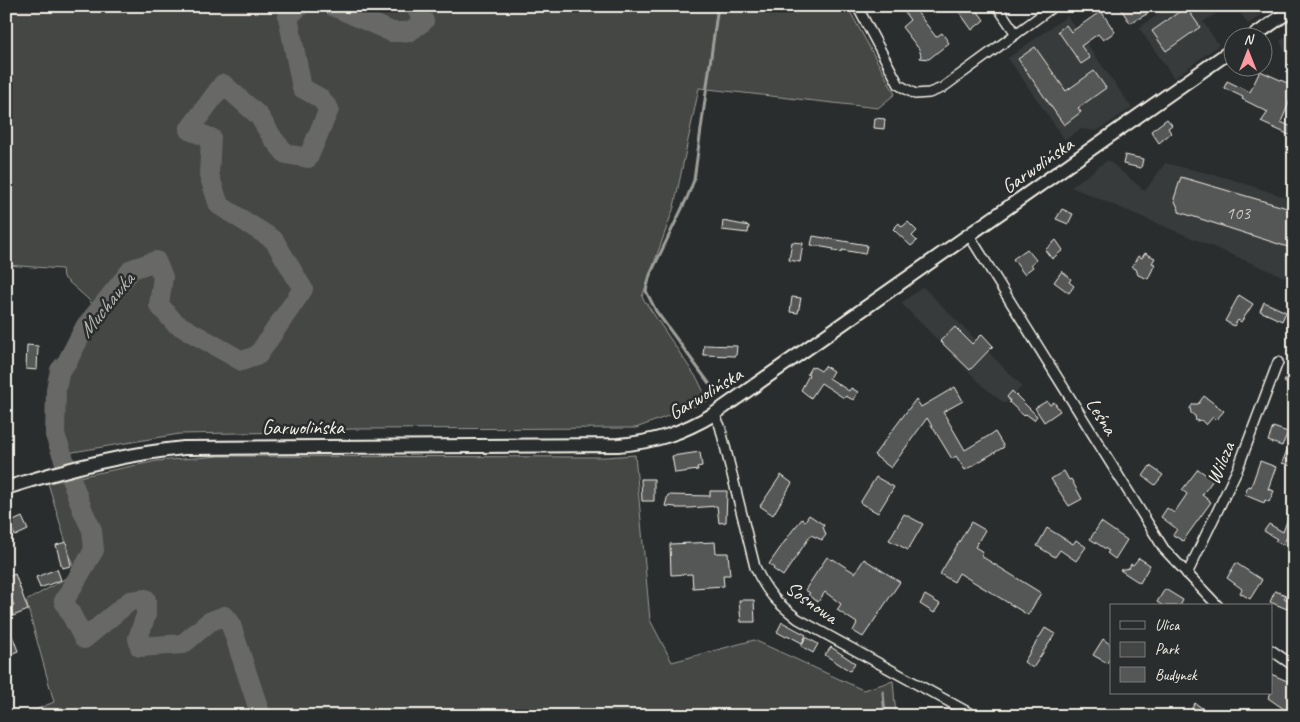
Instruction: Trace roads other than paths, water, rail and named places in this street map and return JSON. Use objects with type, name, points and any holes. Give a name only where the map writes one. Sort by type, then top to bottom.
[{"type":"main road","points":[[1265,28],[1294,8]]},
{"type":"main road","name":"Garwolińska","points":[[6,488],[93,463],[146,452],[184,448],[230,446],[618,445],[650,442],[691,428],[714,414],[1222,57]]},
{"type":"street","points":[[857,6],[891,74],[899,85],[915,94],[929,93],[942,88],[1054,6]]},
{"type":"street","points":[[997,6],[1016,34]]},
{"type":"street","name":"Leśna","points":[[969,235],[1164,549],[1216,604]]},
{"type":"street","name":"Wilcza","points":[[1188,574],[1238,468],[1278,362]]},
{"type":"street","name":"Sosnowa","points":[[714,414],[720,426],[755,567],[764,586],[778,604],[798,619],[975,716]]},
{"type":"street","points":[[1272,651],[1294,666]]},
{"type":"waterway","name":"Muchawka","points":[[261,716],[230,622],[224,616],[209,622],[183,644],[140,647],[138,638],[146,615],[146,599],[130,601],[84,639],[64,601],[94,550],[92,530],[55,435],[56,389],[60,370],[67,362],[85,327],[132,269],[156,261],[163,277],[159,305],[175,323],[242,361],[258,355],[303,289],[274,240],[219,205],[209,175],[211,138],[189,130],[223,84],[259,116],[274,140],[286,154],[308,158],[329,109],[320,98],[302,88],[288,17],[300,6]]},
{"type":"waterway","name":"Muchawka","points":[[333,6],[392,32],[409,32],[424,21],[415,6]]},
{"type":"waterway","points":[[713,6],[717,13],[694,180],[650,275],[646,291],[656,311],[717,394]]},
{"type":"waterway","points":[[883,692],[885,716]]}]
